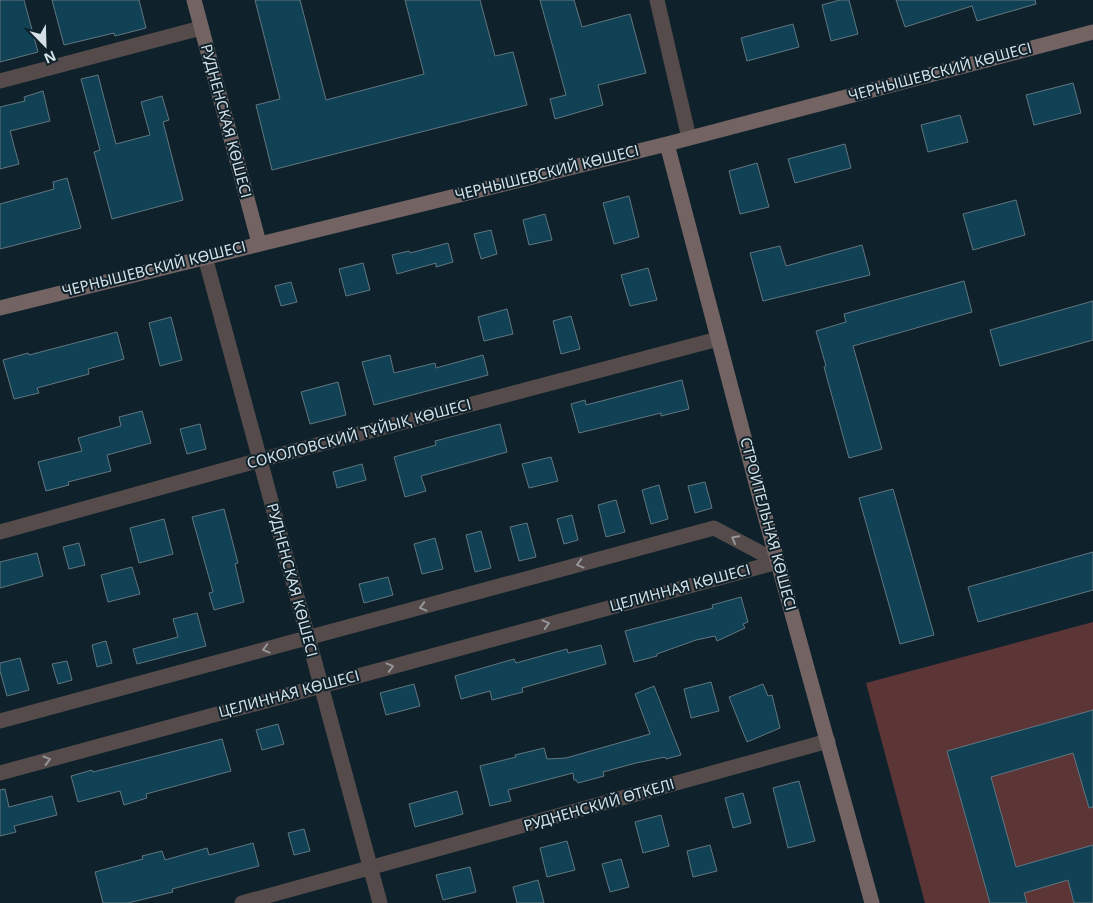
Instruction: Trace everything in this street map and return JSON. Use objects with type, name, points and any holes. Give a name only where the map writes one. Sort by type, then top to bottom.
[{"type":"street","name":"РУДНЕНСКАЯ КӨШЕСІ","points":[[194,0],[259,243]]},
{"type":"street","points":[[657,0],[689,138]]},
{"type":"street","points":[[0,81],[201,28]]},
{"type":"street","name":"ЧЕРНЫШЕВСКИЙ КӨШЕСІ","points":[[0,308],[667,144],[1093,32]]},
{"type":"street","name":"СТРОИТЕЛЬНАЯ КӨШЕСІ","points":[[667,144],[778,562],[872,903]]},
{"type":"street","name":"РУДНЕНСКАЯ КӨШЕСІ","points":[[204,257],[380,903]]},
{"type":"street","name":"СОКОЛОВСКИЙ ТҰЙЫҚ КӨШЕСІ","points":[[0,532],[260,460],[718,339]]},
{"type":"street","name":"ЦЕЛИННАЯ КӨШЕСІ","points":[[0,721],[714,528],[778,562]]},
{"type":"street","name":"ЦЕЛИННАЯ КӨШЕСІ","points":[[0,773],[778,562]]},
{"type":"street","name":"РУДНЕНСКИЙ ӨТКЕЛІ","points":[[371,868],[828,741]]},
{"type":"street","points":[[242,903],[371,868]]},
{"type":"shaded area","points":[[1093,622],[1093,903],[925,903],[866,683]]},
{"type":"building","points":[[0,0],[24,0],[38,52],[0,62]]},
{"type":"building","points":[[52,0],[139,0],[146,28],[115,36],[114,33],[64,45]]},
{"type":"building","points":[[255,0],[300,0],[326,100],[424,74],[405,0],[480,0],[495,56],[513,52],[527,105],[272,170],[256,105],[280,99]]},
{"type":"building","points":[[540,0],[574,0],[582,27],[630,14],[646,73],[598,85],[603,105],[555,119],[550,99],[566,95]]},
{"type":"building","points":[[840,0],[849,0],[858,34],[831,41],[822,5]]},
{"type":"building","points":[[896,0],[1035,0],[1036,4],[977,21],[972,6],[905,27]]},
{"type":"building","points":[[793,24],[799,47],[747,61],[741,38]]},
{"type":"building","points":[[98,75],[116,144],[150,135],[141,102],[162,96],[169,120],[163,122],[183,200],[112,219],[94,152],[100,150],[81,79]]},
{"type":"building","points":[[1073,83],[1081,113],[1034,125],[1026,95]]},
{"type":"building","points":[[43,91],[50,121],[10,131],[19,164],[0,169],[0,107],[25,101],[24,97]]},
{"type":"building","points":[[960,115],[968,142],[928,152],[921,125]]},
{"type":"building","points":[[845,144],[851,168],[795,183],[788,159]]},
{"type":"building","points":[[757,163],[769,207],[740,214],[729,171]]},
{"type":"building","points":[[67,178],[81,228],[0,249],[0,204],[54,189],[53,182]]},
{"type":"building","points":[[629,196],[639,237],[614,244],[603,203]]},
{"type":"building","points":[[1016,200],[1025,235],[973,250],[963,214]]},
{"type":"building","points":[[545,214],[552,240],[529,245],[523,220]]},
{"type":"building","points":[[491,230],[497,254],[481,259],[474,234]]},
{"type":"building","points":[[448,243],[453,262],[436,267],[436,263],[397,274],[392,255],[409,251],[410,253]]},
{"type":"building","points":[[862,245],[870,275],[763,301],[750,253],[780,246],[786,266]]},
{"type":"building","points":[[363,263],[370,290],[346,296],[339,269]]},
{"type":"building","points":[[648,268],[657,300],[630,306],[621,275]]},
{"type":"building","points":[[964,281],[972,312],[853,346],[882,449],[849,458],[816,331],[846,322],[844,314]]},
{"type":"building","points":[[291,282],[297,302],[281,306],[275,286]]},
{"type":"building","points":[[1093,301],[1093,340],[1000,366],[990,330]]},
{"type":"building","points":[[507,309],[513,334],[484,341],[478,317]]},
{"type":"building","points":[[571,316],[580,349],[561,354],[553,321]]},
{"type":"building","points":[[171,317],[182,360],[160,366],[149,323]]},
{"type":"building","points":[[117,332],[124,359],[88,369],[89,374],[37,388],[39,393],[14,399],[3,360]]},
{"type":"building","points":[[390,355],[394,373],[435,363],[436,368],[483,355],[488,375],[374,405],[362,362]]},
{"type":"building","points":[[682,380],[689,409],[661,416],[661,413],[579,433],[571,404],[585,400],[586,405]]},
{"type":"building","points":[[338,382],[346,415],[310,424],[301,392]]},
{"type":"building","points":[[142,411],[151,443],[107,455],[111,471],[68,482],[69,485],[46,491],[38,462],[82,451],[78,438],[121,426],[119,417]]},
{"type":"building","points":[[200,424],[206,449],[187,454],[180,429]]},
{"type":"building","points":[[500,424],[507,452],[421,476],[426,491],[405,497],[394,457],[436,445],[435,441]]},
{"type":"building","points":[[551,457],[558,481],[529,488],[522,464]]},
{"type":"building","points":[[362,464],[366,480],[337,488],[333,472]]},
{"type":"building","points":[[705,482],[712,508],[695,513],[688,486]]},
{"type":"building","points":[[659,485],[668,519],[651,524],[642,490]]},
{"type":"building","points":[[893,489],[934,635],[900,644],[859,498]]},
{"type":"building","points":[[616,500],[625,532],[606,537],[598,505]]},
{"type":"building","points":[[224,509],[238,563],[235,564],[244,602],[214,610],[209,593],[213,592],[192,517]]},
{"type":"building","points":[[572,515],[578,540],[564,544],[557,519]]},
{"type":"building","points":[[164,519],[173,554],[139,563],[130,528]]},
{"type":"building","points":[[527,523],[536,557],[519,561],[510,527]]},
{"type":"building","points":[[481,531],[491,568],[475,572],[466,535]]},
{"type":"building","points":[[435,538],[443,569],[422,574],[414,544]]},
{"type":"building","points":[[79,543],[85,565],[69,569],[63,547]]},
{"type":"building","points":[[1093,552],[1093,590],[978,622],[968,587]]},
{"type":"building","points":[[37,553],[43,576],[0,588],[0,562]]},
{"type":"building","points":[[132,567],[140,594],[108,602],[101,575]]},
{"type":"building","points":[[388,577],[393,595],[364,603],[359,584]]},
{"type":"building","points":[[741,597],[748,622],[743,624],[745,628],[717,641],[715,636],[696,640],[657,654],[657,656],[634,662],[625,631],[713,608],[712,605]]},
{"type":"building","points":[[197,613],[206,646],[137,664],[133,649],[178,637],[173,619]]},
{"type":"building","points":[[106,641],[112,663],[97,667],[92,645]]},
{"type":"building","points":[[601,645],[606,664],[522,688],[523,692],[492,700],[490,691],[461,699],[455,676],[514,659],[516,663],[567,649],[568,653]]},
{"type":"building","points":[[20,658],[29,690],[7,696],[0,671],[0,663]]},
{"type":"building","points":[[67,661],[72,680],[58,684],[52,664]]},
{"type":"building","points":[[711,682],[719,711],[691,718],[684,689]]},
{"type":"building","points":[[414,684],[420,706],[386,715],[380,693]]},
{"type":"building","points":[[763,684],[768,696],[772,695],[780,728],[747,742],[729,697]]},
{"type":"building","points":[[654,686],[681,755],[636,763],[603,772],[604,776],[578,783],[574,780],[573,773],[508,790],[511,801],[490,806],[480,766],[544,748],[547,759],[566,758],[650,734],[635,694]]},
{"type":"building","points":[[1093,710],[1093,807],[1089,808],[1073,753],[991,777],[1016,867],[1093,845],[1093,903],[1074,903],[1068,880],[1024,893],[1027,903],[990,903],[947,751]]},
{"type":"building","points":[[278,724],[284,744],[262,750],[256,730]]},
{"type":"building","points":[[222,739],[231,771],[146,794],[147,798],[124,805],[120,791],[78,802],[71,776]]},
{"type":"building","points":[[799,781],[815,841],[788,848],[773,788]]},
{"type":"building","points":[[5,789],[9,807],[52,796],[57,815],[14,826],[16,832],[0,836],[0,790]]},
{"type":"building","points":[[457,791],[463,814],[415,827],[409,804]]},
{"type":"building","points":[[743,793],[751,823],[733,828],[725,798]]},
{"type":"building","points":[[661,815],[669,846],[643,853],[635,822]]},
{"type":"building","points":[[304,829],[310,851],[294,855],[288,833]]},
{"type":"building","points":[[567,841],[575,870],[547,877],[540,848]]},
{"type":"building","points":[[253,843],[259,866],[172,889],[173,892],[128,903],[103,903],[95,872],[143,859],[142,856],[162,851],[165,860],[207,848],[209,855]]},
{"type":"building","points":[[710,845],[717,871],[693,877],[687,851]]},
{"type":"building","points":[[621,859],[629,887],[610,892],[602,864]]},
{"type":"building","points":[[470,867],[476,892],[443,900],[436,875]]},
{"type":"building","points":[[538,880],[544,903],[517,903],[513,887]]}]
